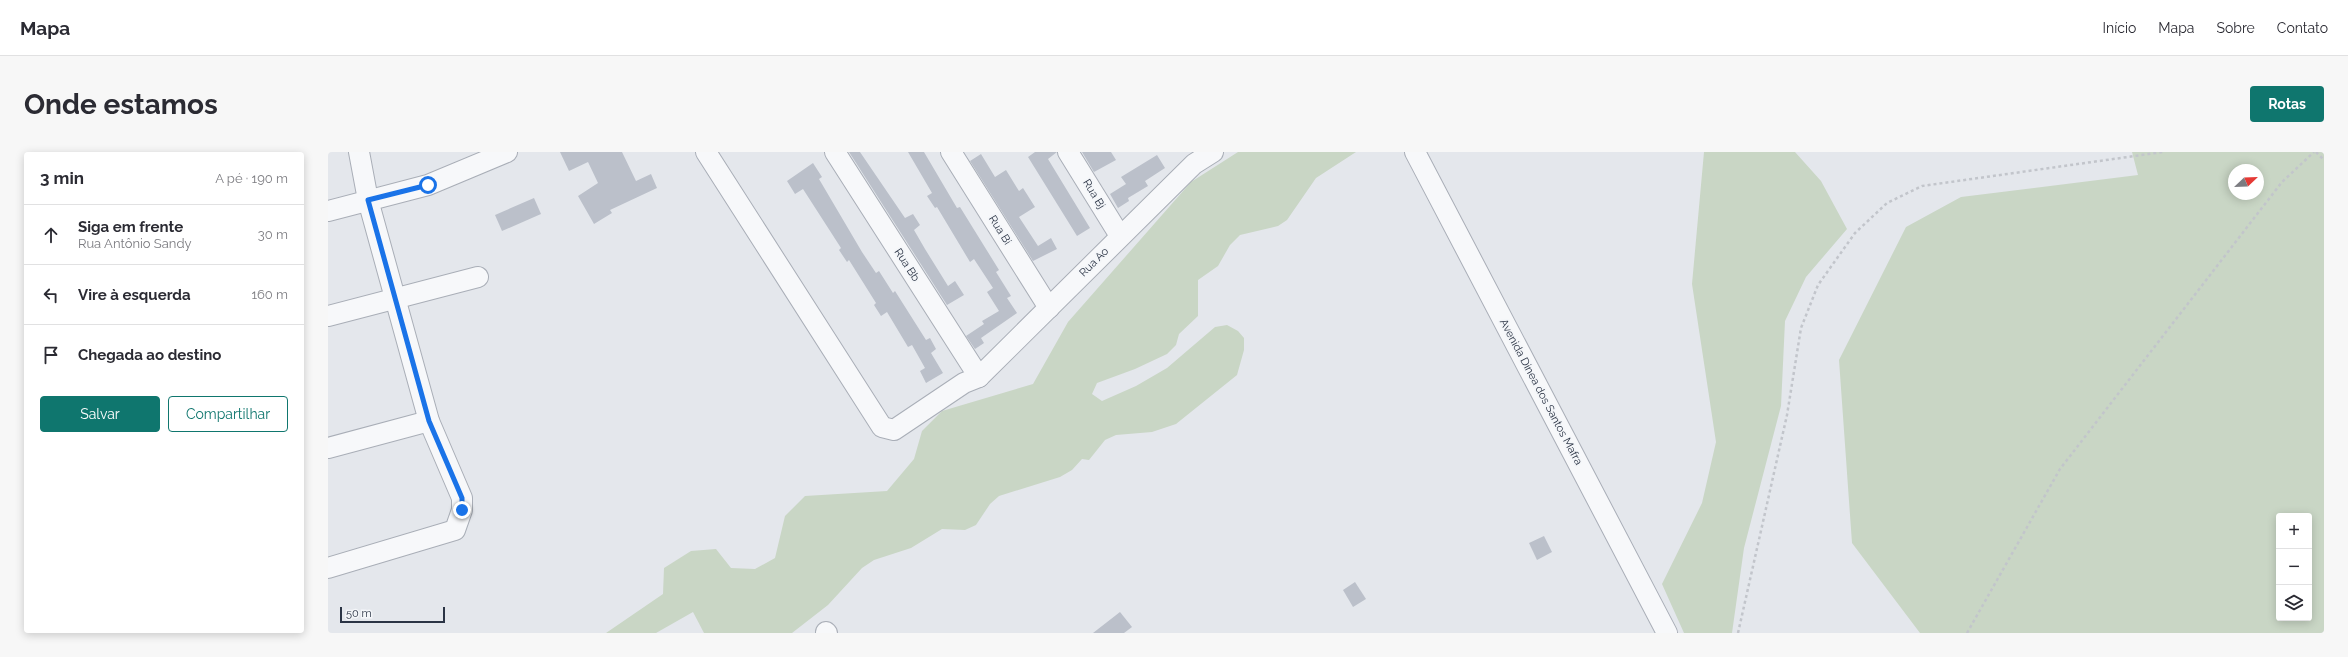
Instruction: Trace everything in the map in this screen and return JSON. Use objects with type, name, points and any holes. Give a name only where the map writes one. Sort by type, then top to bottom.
[{"type":"street","points":[[328,568],[455,530],[462,510],[462,498],[429,421],[368,200],[359,152]]},
{"type":"street","points":[[328,211],[428,185],[467,160],[507,152]]},
{"type":"street","points":[[706,152],[882,427],[894,430],[964,383],[979,377]]},
{"type":"street","name":"Rua Bb","points":[[835,152],[979,377]]},
{"type":"street","name":"Rua Bi","points":[[951,152],[1049,308]]},
{"type":"street","name":"Rua Bj","points":[[1068,152],[1120,236]]},
{"type":"street","name":"Rua Ao","points":[[979,377],[1120,236],[1190,158],[1213,152]]},
{"type":"street","name":"Avenida Dinea dos Santos Mafra","points":[[1415,152],[1666,633]]},
{"type":"street","points":[[328,316],[395,297],[478,277]]},
{"type":"street","points":[[328,448],[429,421]]},
{"type":"path","points":[[1738,633],[1787,415],[1801,328],[1818,285],[1855,234],[1887,203],[1922,186],[2163,152]]},
{"type":"path","points":[[1967,633],[2060,469],[2282,182],[2315,152],[2324,160]]},
{"type":"green space","points":[[1238,152],[1356,152],[1316,178],[1287,220],[1278,226],[1240,235],[1230,245],[1218,266],[1198,280],[1198,316],[1179,334],[1176,345],[1167,354],[1135,369],[1097,383],[1092,394],[1102,401],[1136,386],[1167,368],[1215,327],[1227,325],[1238,331],[1244,338],[1244,350],[1237,375],[1176,424],[1152,432],[1116,435],[1105,440],[1089,460],[1082,459],[1072,470],[1060,477],[999,496],[990,504],[976,525],[965,530],[942,529],[911,548],[874,560],[862,568],[828,605],[792,633],[704,633],[693,612],[656,633],[606,633],[663,594],[664,568],[691,551],[716,549],[731,568],[755,569],[775,558],[785,516],[805,496],[887,491],[914,459],[922,431],[942,411],[1033,384],[1068,322],[1191,182]]},
{"type":"green space","points":[[1704,152],[1795,152],[1821,181],[1847,229],[1806,277],[1785,321],[1781,406],[1744,548],[1732,633],[1684,633],[1662,584],[1702,503],[1716,442],[1692,284]]},
{"type":"green space","points":[[2132,152],[2324,152],[2324,633],[1920,633],[1852,543],[1839,360],[1906,227],[1961,197],[2138,175]]},
{"type":"building","points":[[560,152],[622,152],[636,181],[651,174],[657,188],[610,210],[612,213],[594,224],[578,196],[598,183],[588,162],[569,171]]},
{"type":"building","points":[[849,152],[860,152],[905,218],[913,214],[920,225],[914,230],[948,286],[955,281],[964,295],[947,305]]},
{"type":"building","points":[[908,152],[924,152],[957,208],[960,207],[999,270],[996,272],[1011,296],[1007,298],[1017,313],[981,338],[984,343],[975,349],[966,336],[984,324],[982,321],[999,311],[987,292],[993,288],[974,259],[970,262],[937,207],[935,208],[927,196],[932,193]]},
{"type":"building","points":[[1035,152],[1057,152],[1048,159],[1090,228],[1077,236],[1028,157]]},
{"type":"building","points":[[1082,152],[1111,152],[1116,160],[1094,172]]},
{"type":"building","points":[[981,154],[995,177],[1006,170],[1019,191],[1023,188],[1035,207],[1019,217],[1038,246],[1051,238],[1057,249],[1033,261],[970,161]]},
{"type":"building","points":[[1157,155],[1165,168],[1145,181],[1148,186],[1128,198],[1129,201],[1118,208],[1110,194],[1126,184],[1121,177]]},
{"type":"building","points":[[813,163],[822,177],[819,179],[862,252],[876,273],[879,271],[893,293],[895,291],[926,340],[930,338],[936,349],[931,353],[943,373],[926,383],[920,371],[925,368],[912,345],[908,347],[887,312],[881,316],[874,305],[876,303],[849,260],[847,262],[839,250],[841,248],[803,189],[795,194],[787,181]]},
{"type":"building","points":[[534,198],[541,214],[502,231],[495,215]]},
{"type":"building","points":[[1544,536],[1552,552],[1537,560],[1529,543]]},
{"type":"building","points":[[1355,582],[1366,599],[1353,607],[1343,590]]},
{"type":"building","points":[[1120,612],[1132,627],[1124,633],[1093,633]]},
{"type":"route","points":[[428,185],[368,200],[429,421],[462,498],[462,510]]}]
